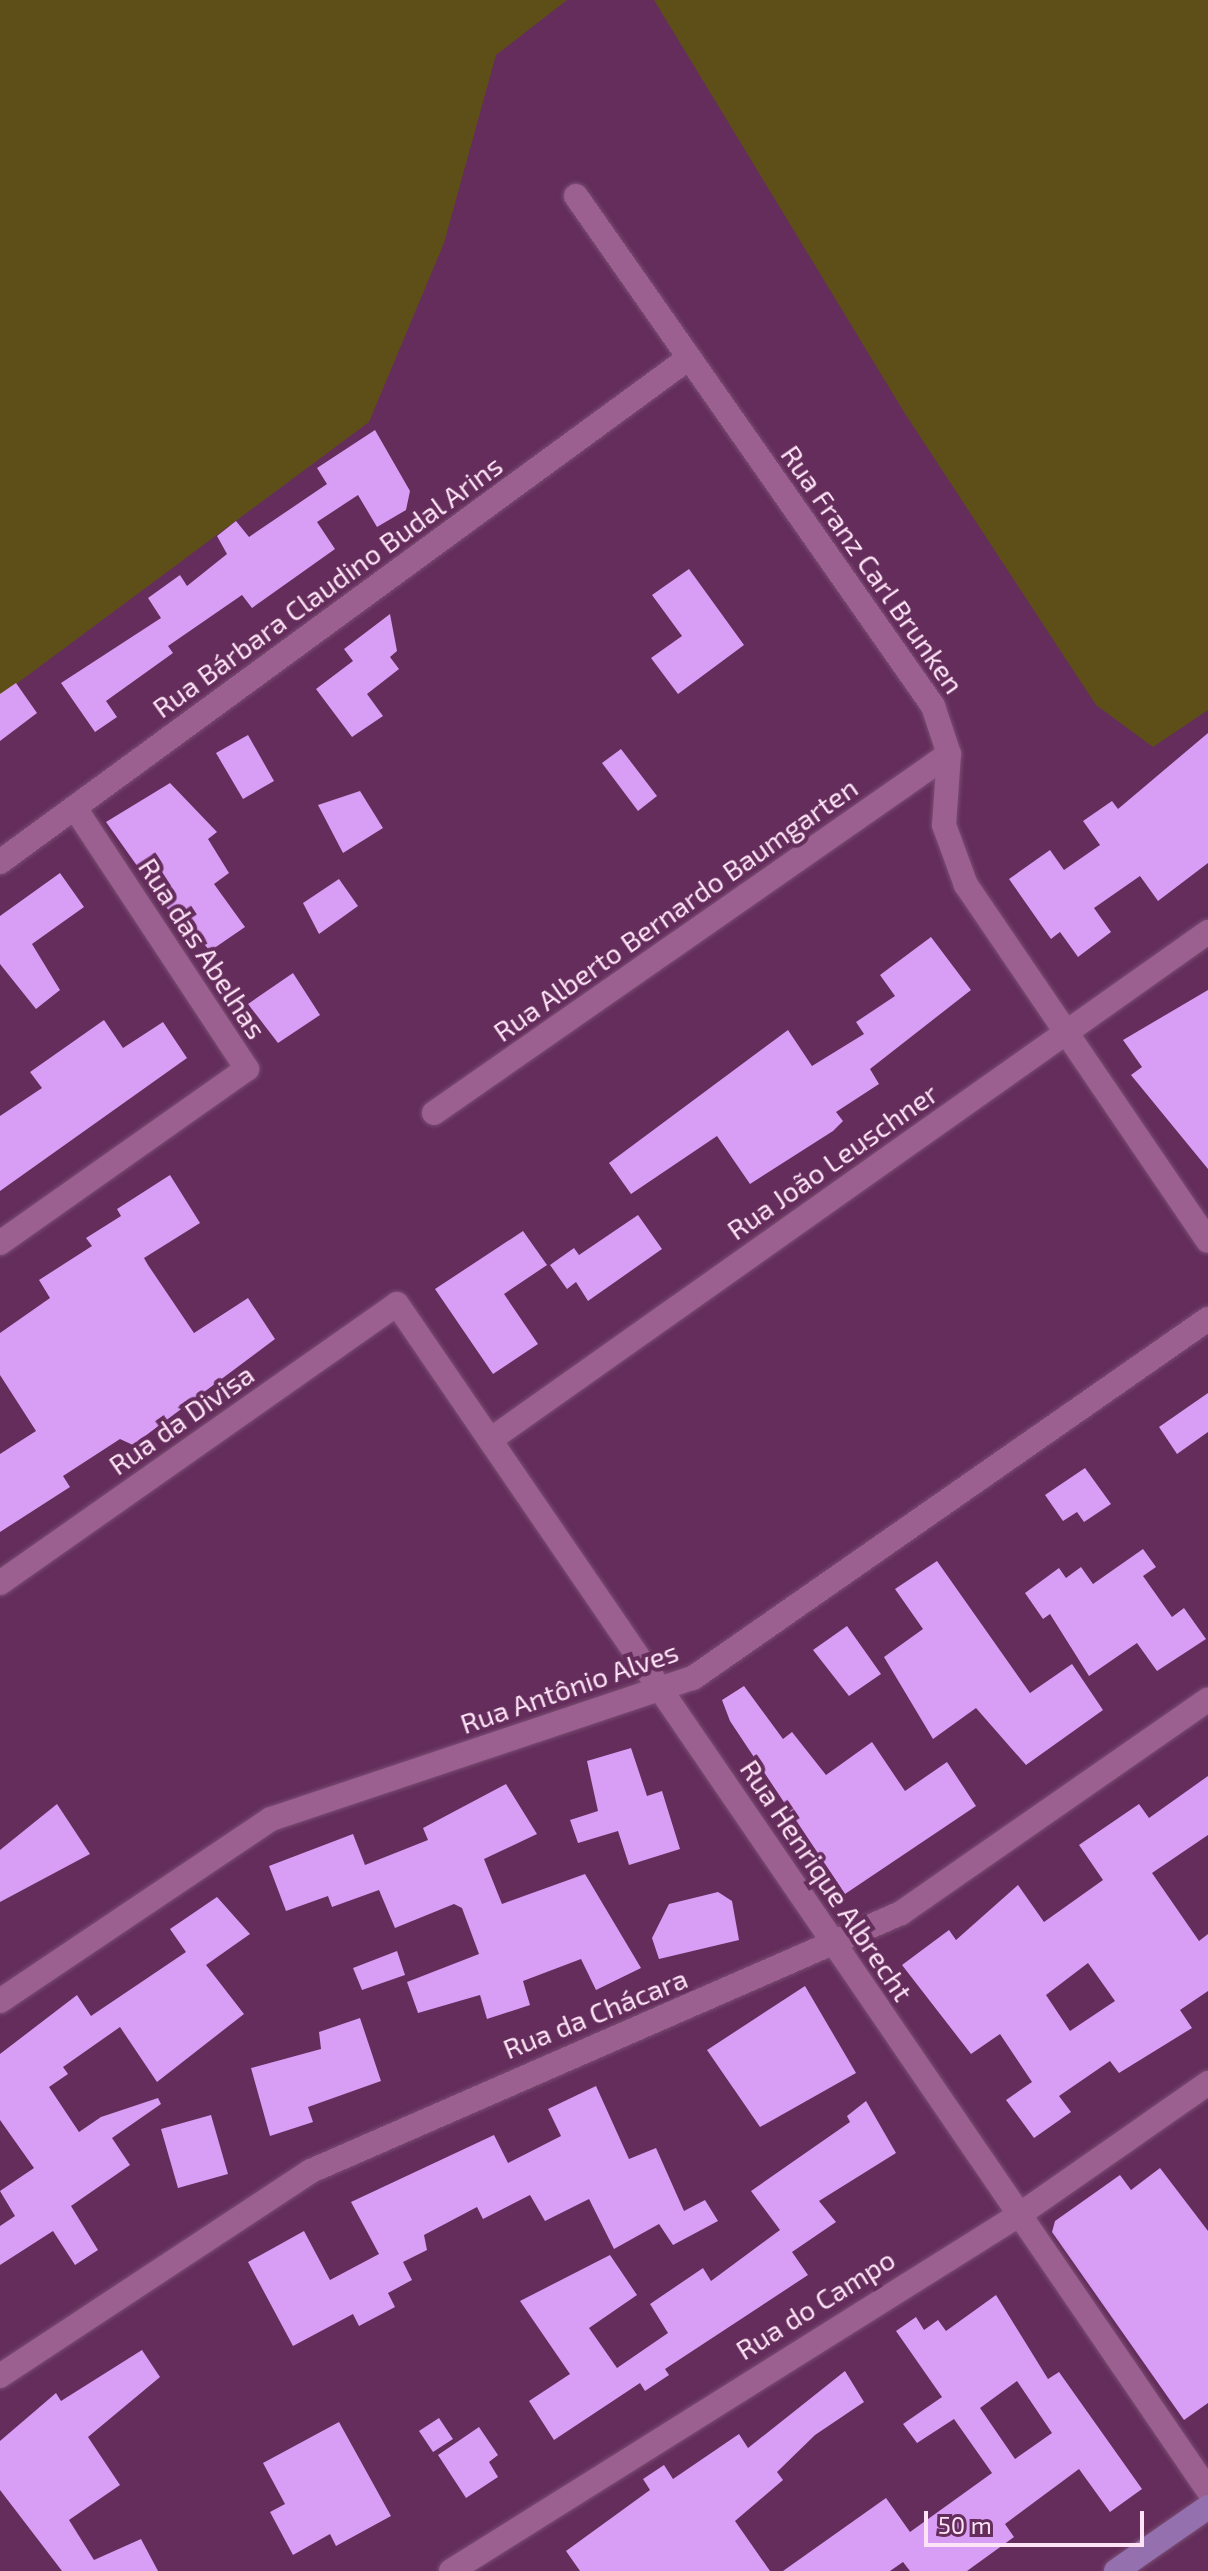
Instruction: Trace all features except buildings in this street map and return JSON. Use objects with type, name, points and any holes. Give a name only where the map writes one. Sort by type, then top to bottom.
[{"type":"main road","points":[[1116,2571],[1208,2507]]},
{"type":"street","name":"Rua Franz Carl Brunken","points":[[576,196],[933,706],[949,754],[943,812],[951,855],[1065,1033],[1208,1241]]},
{"type":"street","name":"Rua Bárbara Claudino Budal Arins","points":[[0,862],[689,358]]},
{"type":"street","name":"Rua Alberto Bernardo Baumgarten","points":[[434,1113],[949,754]]},
{"type":"street","name":"Rua das Abelhas","points":[[0,1243],[247,1069],[75,808]]},
{"type":"street","name":"Rua João Leuschner","points":[[490,1440],[1208,932]]},
{"type":"street","name":"Rua Henrique Albrecht","points":[[397,1304],[1208,2490]]},
{"type":"street","name":"Rua da Divisa","points":[[0,1583],[397,1304]]},
{"type":"street","name":"Rua Antônio Alves","points":[[0,2001],[271,1819],[662,1692],[774,1627],[1208,1319]]},
{"type":"street","name":"Rua da Chácara","points":[[0,2376],[311,2171],[479,2092],[836,1947],[938,1890],[1208,1700]]},
{"type":"street","name":"Rua do Campo","points":[[451,2571],[1019,2215],[1208,2083]]},
{"type":"shaded area","points":[[0,0],[567,0],[496,55],[444,243],[369,422],[0,696]]},
{"type":"shaded area","points":[[654,0],[1208,0],[1208,710],[1153,747],[1096,705],[904,412]]}]
